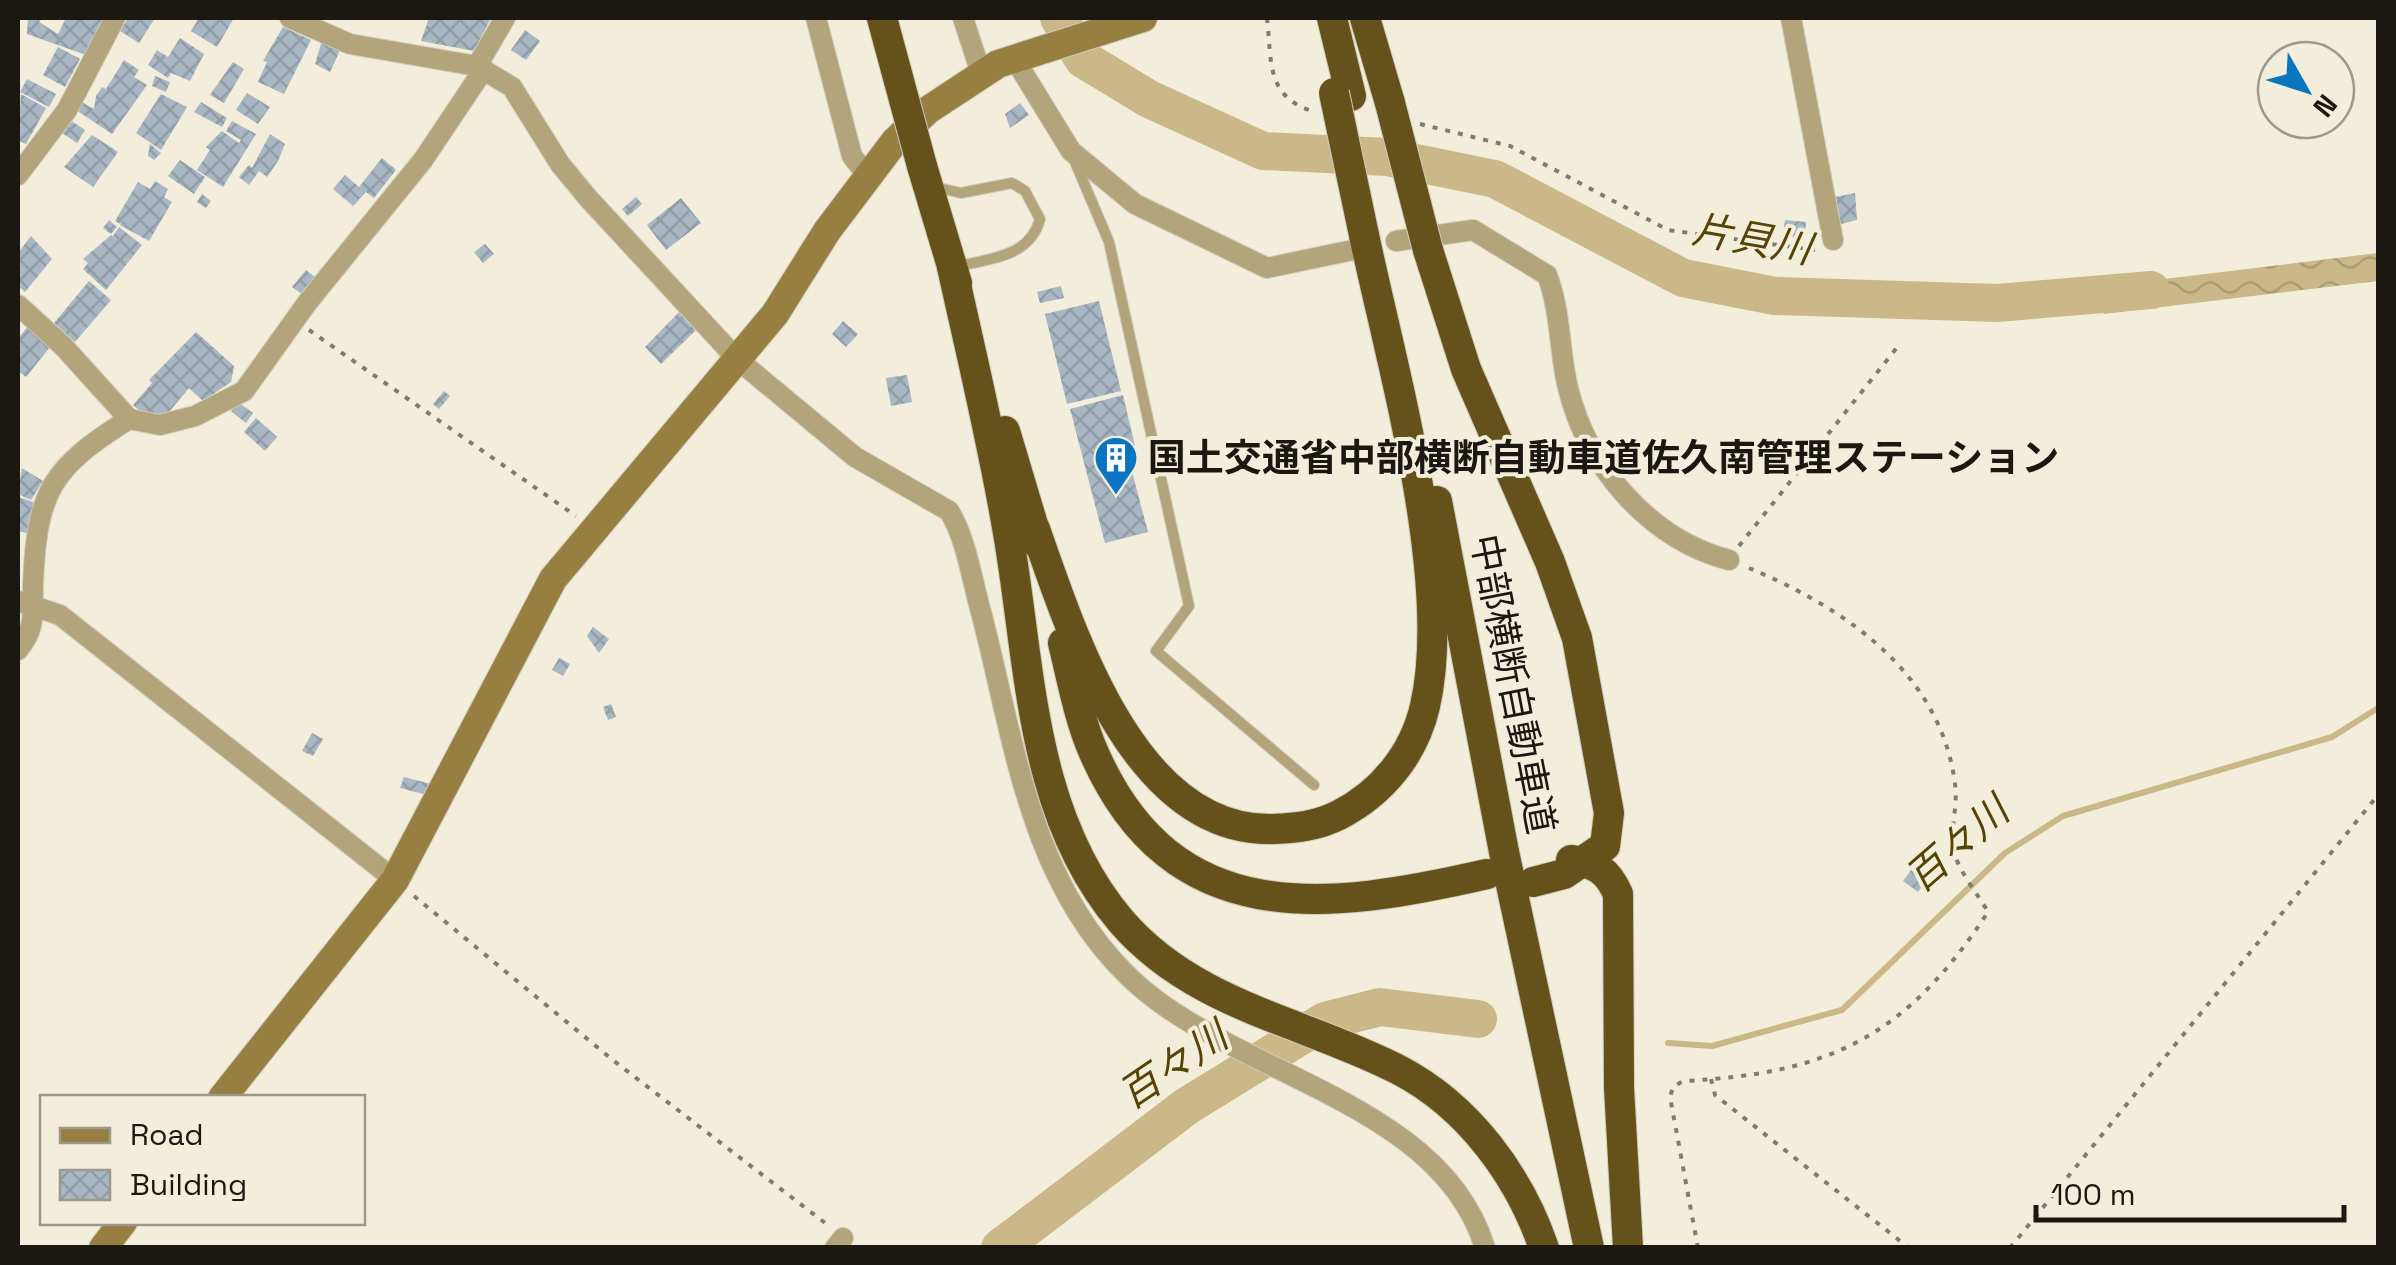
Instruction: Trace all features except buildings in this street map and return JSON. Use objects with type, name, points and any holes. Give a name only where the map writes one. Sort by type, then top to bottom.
[{"type":"highway","points":[[882,18],[1021,529],[1075,755],[1112,823],[1145,858],[1198,893],[1270,917],[1349,919],[1489,882]]},
{"type":"highway","name":"中部横断自動車道","points":[[1328,18],[1336,101],[1374,240],[1450,561],[1504,852],[1589,1248]]},
{"type":"highway","points":[[1365,18],[1399,112],[1428,250],[1466,369],[1550,562],[1577,638],[1610,813],[1605,846],[1586,862],[1531,873]]},
{"type":"highway","points":[[1021,529],[1106,702],[1142,758],[1186,802],[1232,825],[1294,828],[1322,823],[1380,787],[1413,740],[1425,708],[1431,600],[1374,240]]},
{"type":"highway","points":[[1021,529],[1041,747],[1068,838],[1122,922],[1162,960],[1219,996],[1401,1072],[1471,1126],[1524,1197],[1544,1248]]},
{"type":"highway","points":[[1586,862],[1605,871],[1618,894],[1619,1088],[1628,1248]]},
{"type":"street","points":[[18,175],[67,110],[115,18]]},
{"type":"street","points":[[290,18],[350,44],[480,67],[512,87],[580,188],[736,359],[855,457],[952,515],[999,680],[1028,804],[1053,870],[1082,920],[1123,972],[1184,1022],[1408,1142],[1452,1188],[1485,1248]]},
{"type":"street","points":[[18,305],[64,346],[130,419],[160,425],[220,406],[244,391],[297,322],[307,302],[423,160],[506,18]]},
{"type":"street","points":[[816,18],[852,156],[867,175]]},
{"type":"street","points":[[964,18],[980,73]]},
{"type":"street","points":[[1791,18],[1832,240]]},
{"type":"street","points":[[224,1095],[395,880],[541,600],[784,301],[867,175],[911,124],[980,73],[1020,56],[1131,21]]},
{"type":"street","points":[[1020,56],[1071,152],[1134,204],[1246,261],[1268,268],[1374,240],[1473,230],[1547,275],[1577,419],[1607,472],[1648,517],[1678,538],[1728,560]]},
{"type":"street","points":[[18,650],[32,630],[26,603],[55,476],[76,453],[130,419]]},
{"type":"street","points":[[26,603],[60,614],[395,880]]},
{"type":"street","points":[[103,1248],[121,1225]]},
{"type":"lane","points":[[1071,152],[1109,242],[1189,606],[1156,651],[1314,786]]},
{"type":"lane","points":[[925,175],[961,193],[1012,183],[1025,191],[1040,219],[1030,242],[1019,249],[952,267]]},
{"type":"path","points":[[1267,18],[1279,92],[1288,102],[1336,101]]},
{"type":"path","points":[[1399,112],[1510,146],[1668,230],[1823,251],[1832,240]]},
{"type":"path","points":[[297,322],[595,529]]},
{"type":"path","points":[[1698,1248],[1670,1097],[1673,1086],[1682,1080],[1711,1079],[1818,1059],[1886,1028],[1937,982],[1988,912],[1952,849],[1956,787],[1949,752],[1935,715],[1915,684],[1865,633],[1833,609],[1728,560],[1899,345]]},
{"type":"path","points":[[2010,1248],[2378,795]]},
{"type":"path","points":[[395,880],[839,1242]]},
{"type":"path","points":[[1711,1079],[1715,1095],[1909,1248]]},
{"type":"water","points":[[2378,253],[2378,281],[2104,314],[2098,287]]},
{"type":"waterway","name":"片貝川","points":[[1059,18],[1083,59],[1149,99],[1263,151],[1387,157],[1495,179],[1683,278],[1775,296],[1997,303],[2151,290]]},
{"type":"waterway","name":"百々川","points":[[1668,1043],[1712,1046],[1842,1010],[2005,853],[2063,816],[2332,737],[2378,708]]},
{"type":"waterway","name":"百々川","points":[[1000,1248],[1187,1106],[1325,1021],[1380,1007],[1478,1019]]},
{"type":"place","name":"国土交通省中部横断自動車道佐久南管理ステーション","points":[[1116,496]]}]
